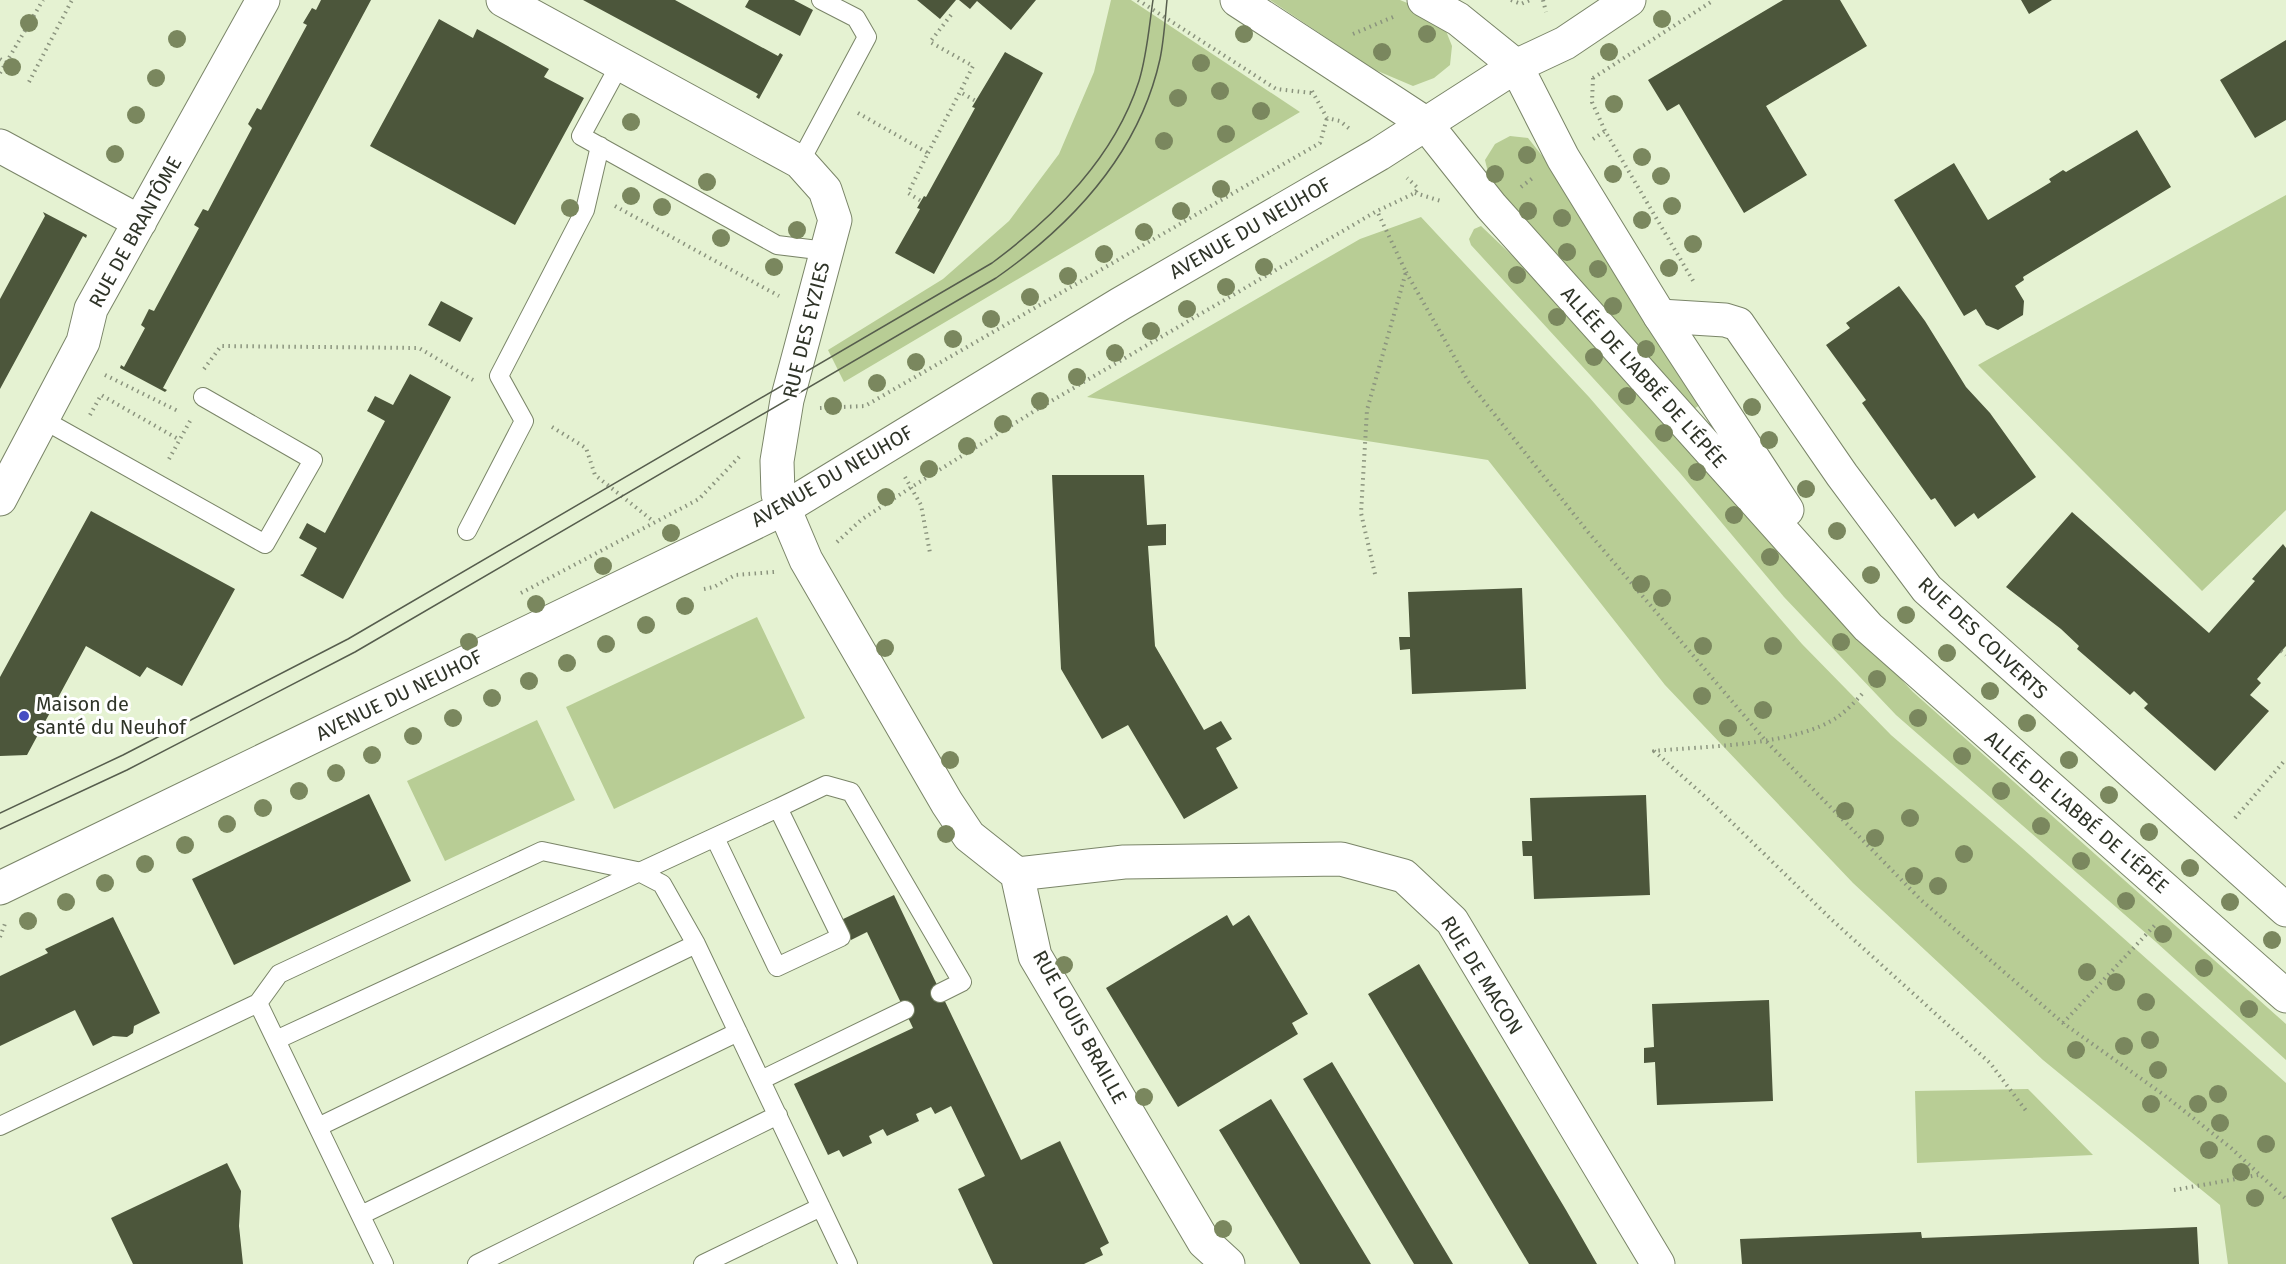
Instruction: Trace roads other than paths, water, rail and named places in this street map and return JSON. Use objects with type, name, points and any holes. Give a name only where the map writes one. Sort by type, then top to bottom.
[{"type":"street","name":"RUE DE BRANTÔME","points":[[0,499],[83,342],[91,309],[262,0]]},
{"type":"street","name":"RUE DES EYZIES","points":[[503,0],[800,162],[825,190],[834,220],[783,423],[777,478],[783,509]]},
{"type":"street","name":"ALLÉE DE L'ABBÉ DE L'ÉPÉE","points":[[1237,0],[1425,123],[1491,206],[1868,627],[2286,996]]},
{"type":"street","name":"AVENUE DU NEUHOF","points":[[0,888],[783,509],[1158,281],[1379,154],[1516,66],[1565,43],[1629,0]]},
{"type":"street","points":[[1413,7],[1458,19],[1516,66]]},
{"type":"street","name":"ALLÉE DE L'ABBÉ DE L'ÉPÉE","points":[[1516,66],[1563,158],[1660,316],[1753,461],[1868,627]]},
{"type":"street","points":[[0,146],[140,222]]},
{"type":"street","name":"RUE DES COLVERTS","points":[[1660,316],[1716,319],[1738,324],[1912,572],[1935,597],[2286,910]]},
{"type":"street","points":[[783,509],[806,560],[947,803],[969,836],[1017,874]]},
{"type":"street","name":"RUE DE MACON","points":[[1017,874],[1124,862],[1341,859],[1404,876],[1452,921],[1658,1264]]},
{"type":"street","name":"RUE LOUIS BRAILLE","points":[[1017,874],[1035,956],[1204,1242],[1228,1264]]},
{"type":"lane","points":[[800,162],[867,37],[856,18],[821,0]]},
{"type":"lane","points":[[620,64],[581,136],[777,245],[826,252]]},
{"type":"lane","points":[[467,531],[524,421],[499,376],[585,210],[600,146]]},
{"type":"lane","points":[[42,419],[265,544],[313,460],[203,397]]},
{"type":"lane","points":[[276,1040],[826,785],[851,792],[962,982],[940,993]]},
{"type":"lane","points":[[715,838],[777,967],[841,937],[778,808]]},
{"type":"lane","points":[[0,1126],[258,1003],[279,974],[542,851],[638,871],[662,884],[696,944],[848,1264]]},
{"type":"lane","points":[[318,1127],[696,944]]},
{"type":"lane","points":[[258,1003],[384,1264]]},
{"type":"lane","points":[[761,1080],[905,1010]]},
{"type":"lane","points":[[361,1215],[738,1032]]},
{"type":"lane","points":[[477,1264],[778,1116]]},
{"type":"lane","points":[[703,1264],[821,1207]]},
{"type":"tram line","points":[[0,813],[123,755],[348,639],[992,263],[1060,205],[1098,160],[1114,135],[1128,109],[1142,71],[1153,0]]},
{"type":"tram line","points":[[0,829],[127,770],[355,652],[996,278],[1024,257],[1076,210],[1119,156],[1136,126],[1150,93],[1160,59],[1167,0]]},
{"type":"place","name":"Maison de santé du Neuhof","points":[[24,716]]}]
